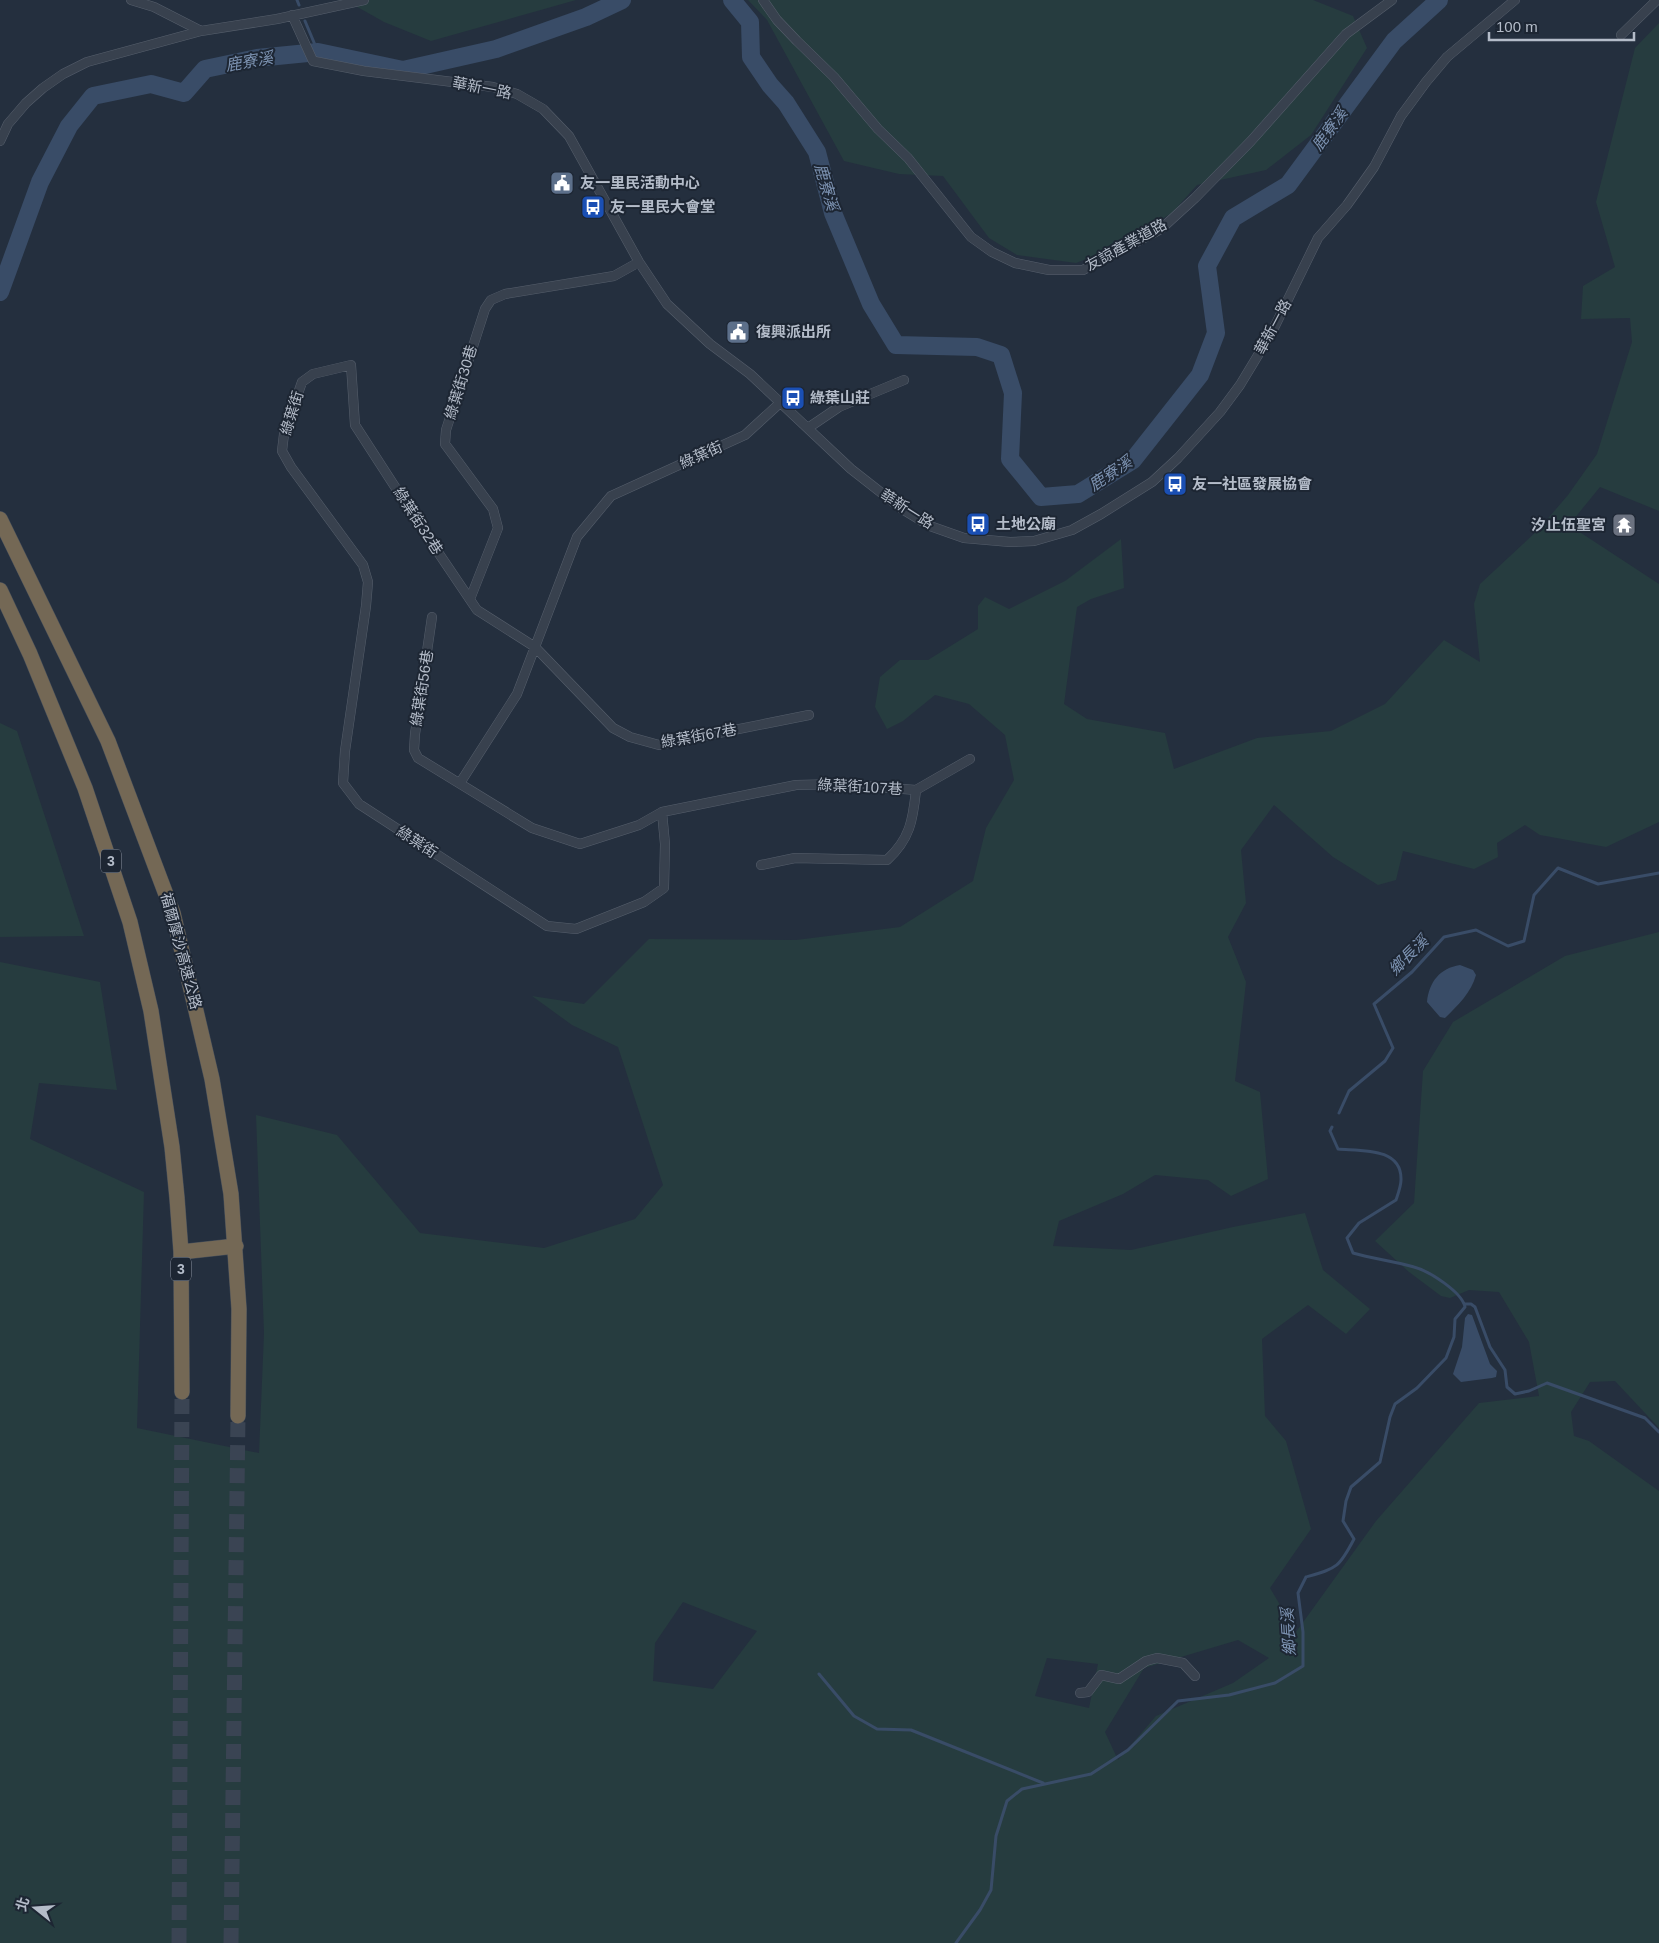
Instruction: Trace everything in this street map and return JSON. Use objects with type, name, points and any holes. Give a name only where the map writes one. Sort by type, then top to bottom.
[{"type":"highway","name":"福爾摩沙高速公路","points":[[0,519],[111,750],[173,913],[212,1079],[231,1194],[239,1310],[238,1416]]},
{"type":"highway","name":"3","points":[[0,590],[30,654],[85,788],[130,922],[151,1011],[172,1147],[181,1252],[182,1392]]},
{"type":"highway","points":[[181,1252],[236,1246]]},
{"type":"street","points":[[131,0],[154,8],[201,31]]},
{"type":"street","points":[[0,141],[8,124],[26,103],[63,74],[87,62],[201,31],[364,0]]},
{"type":"street","name":"友諒產業道路","points":[[763,0],[777,20],[834,77],[878,129],[908,158],[971,237],[992,252],[1015,263],[1049,270],[1083,270],[1161,229],[1196,198],[1251,141],[1346,34],[1392,0]]},
{"type":"street","name":"華新一路","points":[[292,15],[313,61],[356,70],[493,87],[517,94],[543,109],[569,136],[639,262],[666,304],[685,322],[710,344],[750,374],[856,473],[902,509],[930,526],[964,538],[1010,542],[1034,541],[1072,530],[1152,482],[1178,458],[1220,412],[1240,385],[1272,332],[1318,238],[1347,205],[1374,168],[1406,110],[1426,82],[1448,58],[1515,0]]},
{"type":"street","points":[[1622,35],[1657,0]]},
{"type":"street","name":"綠葉街30巷","points":[[470,599],[498,528],[493,509],[446,444],[446,430],[485,308],[491,300],[505,294],[614,276],[639,262]]},
{"type":"street","name":"綠葉街","points":[[351,365],[313,374],[302,382],[284,434],[282,450],[290,467],[363,565],[368,582],[345,751],[344,783],[359,804],[547,926],[576,928],[644,902],[664,888],[665,844],[662,812]]},
{"type":"street","name":"綠葉街32巷","points":[[351,365],[356,425],[416,519],[477,610],[535,647]]},
{"type":"street","points":[[808,428],[839,407],[904,380]]},
{"type":"street","name":"綠葉街","points":[[460,783],[517,694],[577,537],[611,496],[745,435],[780,403]]},
{"type":"street","name":"綠葉街56巷","points":[[432,618],[414,750],[418,758],[460,783]]},
{"type":"street","name":"綠葉街67巷","points":[[535,647],[613,728],[630,737],[659,745],[809,715]]},
{"type":"street","points":[[916,790],[970,759]]},
{"type":"street","points":[[460,783],[532,828],[580,844],[639,825],[662,812]]},
{"type":"street","name":"綠葉街107巷","points":[[662,812],[796,785],[839,784],[916,790],[912,822],[897,851],[887,860],[794,858],[761,865]]},
{"type":"street","points":[[1080,1693],[1088,1692],[1101,1675],[1119,1679],[1146,1661],[1157,1658],[1183,1663],[1196,1676]]},
{"type":"green space","points":[[345,0],[576,0],[431,41],[384,22]]},
{"type":"green space","points":[[748,0],[1313,0],[1353,16],[1367,48],[1311,135],[1266,170],[1197,185],[1172,213],[1106,251],[1076,263],[1017,255],[989,238],[943,176],[899,174],[844,161],[767,20]]},
{"type":"green space","points":[[1659,23],[1659,511],[1600,487],[1569,525],[1659,584],[1659,822],[1606,847],[1540,835],[1525,825],[1497,843],[1498,857],[1474,869],[1403,851],[1396,880],[1378,885],[1333,857],[1274,805],[1241,850],[1246,903],[1228,937],[1246,982],[1235,1081],[1260,1092],[1268,1179],[1231,1196],[1208,1180],[1155,1175],[1123,1194],[1059,1221],[1053,1246],[1131,1250],[1305,1213],[1323,1270],[1370,1309],[1346,1334],[1308,1305],[1262,1339],[1265,1416],[1286,1441],[1311,1529],[1270,1588],[1296,1632],[1376,1521],[1479,1403],[1539,1396],[1529,1342],[1499,1292],[1469,1290],[1450,1298],[1441,1296],[1409,1272],[1375,1241],[1414,1203],[1423,1071],[1453,1022],[1565,956],[1659,932],[1659,1428],[1615,1381],[1590,1382],[1571,1412],[1574,1436],[1589,1441],[1659,1491],[1659,1943],[0,1943],[0,962],[100,982],[117,1090],[39,1083],[30,1139],[144,1192],[137,1428],[259,1453],[264,1333],[256,1115],[337,1135],[420,1233],[544,1248],[635,1219],[663,1185],[618,1047],[572,1025],[532,996],[584,1004],[649,939],[796,940],[900,927],[973,881],[986,828],[1014,780],[1005,735],[969,704],[935,695],[903,721],[887,729],[875,707],[880,677],[900,660],[928,660],[978,629],[978,606],[985,597],[1009,609],[1065,581],[1121,539],[1124,588],[1091,599],[1077,607],[1064,704],[1087,719],[1165,733],[1174,769],[1257,738],[1331,731],[1385,704],[1444,640],[1480,662],[1474,604],[1480,584],[1538,530],[1568,495],[1597,454],[1632,342],[1630,318],[1581,319],[1583,286],[1615,267],[1596,202],[1635,48]],"holes":[[[683,1602],[757,1631],[713,1689],[653,1681],[655,1643]],[[1238,1640],[1269,1658],[1233,1683],[1156,1716],[1118,1760],[1105,1732],[1144,1668]],[[1047,1658],[1098,1664],[1089,1708],[1035,1696]]]},
{"type":"green space","points":[[0,723],[17,731],[84,936],[0,937]]},
{"type":"water","points":[[1460,965],[1473,970],[1476,975],[1474,981],[1464,998],[1455,1008],[1445,1018],[1440,1017],[1427,1002],[1430,988],[1441,973]]},
{"type":"water","points":[[1468,1314],[1472,1315],[1490,1364],[1497,1371],[1496,1377],[1461,1382],[1453,1374],[1462,1347],[1465,1318]]},
{"type":"waterway","points":[[297,0],[299,5]]},
{"type":"waterway","name":"鹿寮溪","points":[[0,292],[40,182],[69,126],[93,96],[151,84],[184,93],[205,69],[257,58],[318,52],[403,70],[496,49],[586,17],[622,0]]},
{"type":"waterway","name":"鹿寮溪","points":[[732,0],[750,22],[751,57],[770,85],[786,103],[817,152],[833,213],[871,304],[896,345],[977,347],[1001,355],[1013,393],[1010,459],[1041,497],[1078,494],[1133,460],[1200,375],[1216,333],[1207,266],[1233,218],[1288,185],[1394,41],[1439,0]]},
{"type":"waterway","points":[[305,21],[318,52]]},
{"type":"waterway","name":"鄉長溪","points":[[1339,1113],[1349,1091],[1385,1061],[1393,1048],[1374,1004],[1412,972],[1444,937],[1476,930],[1508,946],[1524,941],[1534,895],[1558,868],[1598,884],[1659,873]]},
{"type":"waterway","name":"鄉長溪","points":[[956,1943],[980,1910],[991,1890],[996,1836],[1007,1801],[1022,1789],[1091,1774],[1128,1750],[1178,1701],[1229,1695],[1275,1683],[1303,1666],[1303,1632],[1298,1593],[1306,1577],[1331,1569],[1345,1556],[1354,1539],[1343,1521],[1346,1501],[1351,1487],[1380,1462],[1390,1417],[1395,1404],[1417,1388],[1446,1358],[1454,1337],[1455,1319],[1465,1307],[1463,1301],[1452,1289],[1436,1277],[1420,1269],[1353,1253],[1347,1238],[1359,1223],[1396,1200],[1401,1182],[1400,1169],[1388,1156],[1368,1151],[1338,1149],[1330,1131],[1332,1127]]},
{"type":"waterway","points":[[1465,1304],[1471,1304],[1475,1307],[1490,1347],[1505,1370],[1507,1387],[1515,1394],[1529,1391],[1547,1383],[1645,1418],[1659,1432]]},
{"type":"waterway","points":[[819,1674],[854,1716],[877,1729],[911,1730],[1043,1783]]},
{"type":"tunnel","points":[[179,1943],[182,1392]]},
{"type":"tunnel","points":[[231,1943],[238,1416]]},
{"type":"place","name":"友一里民活動中心","points":[[562,183]]},
{"type":"place","name":"友一里民大會堂","points":[[593,207]]},
{"type":"place","name":"復興派出所","points":[[738,332]]},
{"type":"place","name":"綠葉山莊","points":[[793,398]]},
{"type":"place","name":"友一社區發展協會","points":[[1175,484]]},
{"type":"place","name":"土地公廟","points":[[978,524]]},
{"type":"place","name":"汐止伍聖宮","points":[[1624,525]]}]
